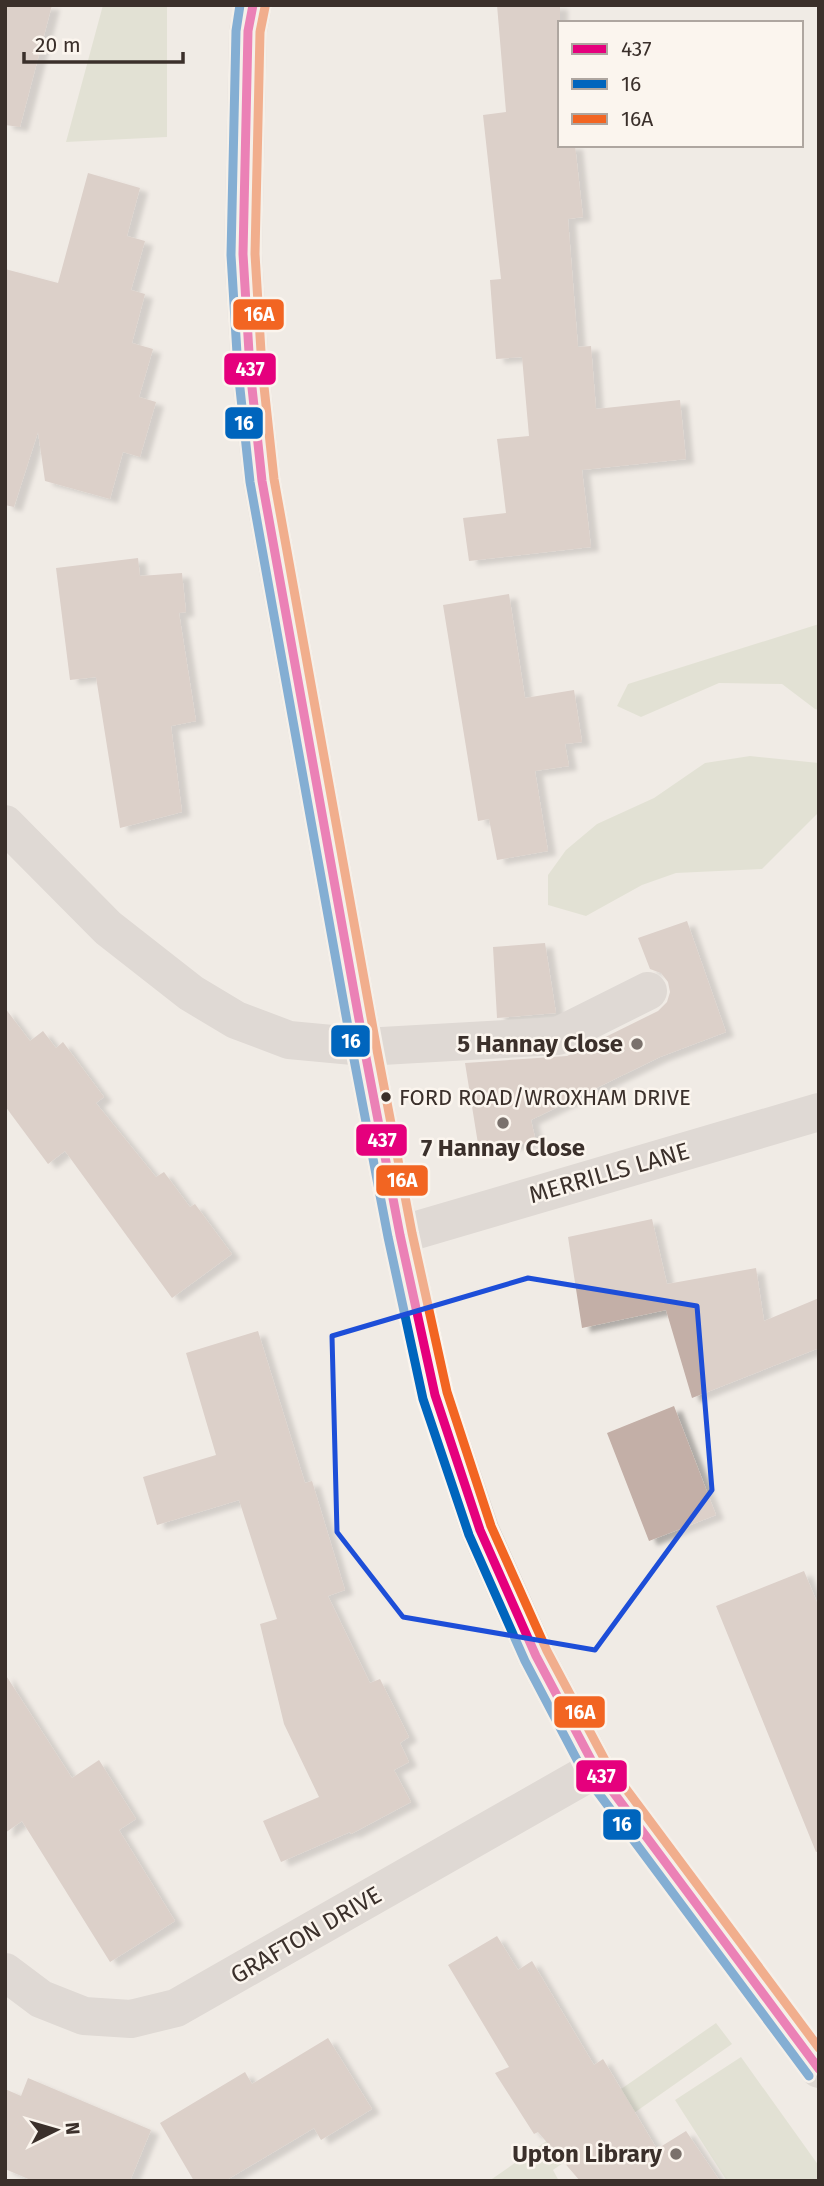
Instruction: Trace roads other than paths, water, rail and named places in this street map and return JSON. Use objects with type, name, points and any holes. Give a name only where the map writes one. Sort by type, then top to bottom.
[{"type":"street","points":[[253,5],[248,31],[243,254],[250,369],[260,468],[364,1047],[400,1235],[435,1395],[480,1531],[533,1650],[596,1769],[819,2069]]},
{"type":"street","points":[[5,824],[108,928],[191,993],[236,1020],[289,1040],[364,1047],[558,1036],[648,991]]},
{"type":"street","name":"MERRILLS LANE","points":[[400,1235],[819,1112]]},
{"type":"street","name":"GRAFTON DRIVE","points":[[5,1972],[41,1999],[84,2016],[131,2019],[176,2008],[596,1769]]},
{"type":"place","name":"5 Hannay Close","points":[[637,1044]]},
{"type":"place","name":"FORD ROAD/WROXHAM DRIVE","points":[[386,1097]]},
{"type":"place","name":"7 Hannay Close","points":[[503,1123]]},
{"type":"place","name":"Upton Library","points":[[676,2154]]}]
